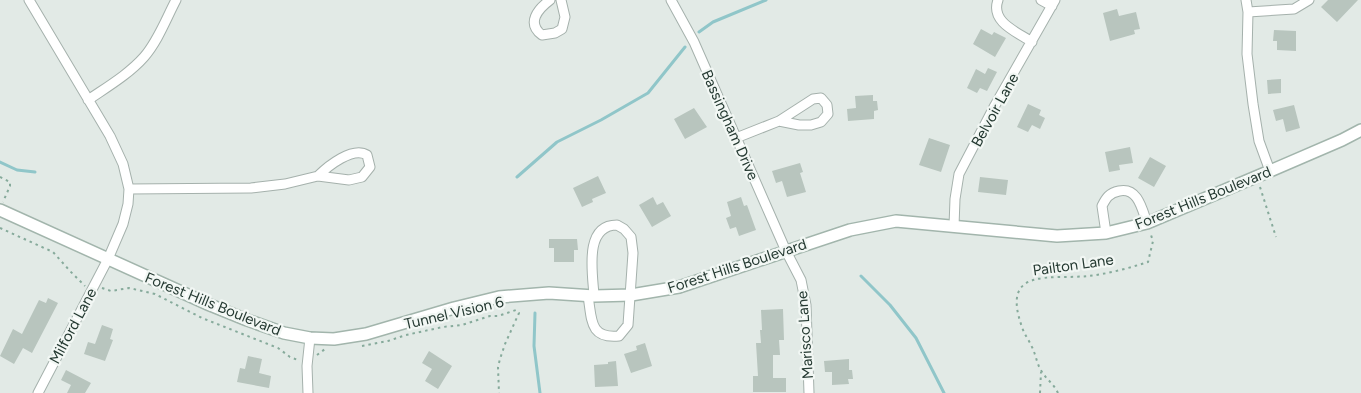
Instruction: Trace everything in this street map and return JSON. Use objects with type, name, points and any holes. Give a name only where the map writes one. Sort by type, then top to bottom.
[{"type":"main road","name":"Forest Hills Boulevard","points":[[0,210],[108,260],[247,320],[284,333],[310,338],[334,339],[366,334],[499,297],[549,293],[591,296],[631,295],[679,287],[720,275],[850,230],[896,221],[1056,236],[1106,233],[1147,223],[1270,172],[1361,130]]},
{"type":"street","points":[[29,0],[110,136],[123,164],[129,188],[251,188],[285,184],[318,176],[349,180],[362,176],[370,167],[367,155],[362,152],[353,153],[327,167],[318,176]]},
{"type":"street","points":[[88,100],[144,58],[159,36],[176,0]]},
{"type":"street","points":[[550,0],[540,8],[534,17],[537,31],[542,35],[555,33],[562,29],[565,17],[560,0]]},
{"type":"street","name":"Bassingham Drive","points":[[672,0],[694,42],[786,251]]},
{"type":"street","points":[[998,0],[997,13],[1002,22],[1032,42]]},
{"type":"street","points":[[1041,0],[1053,3]]},
{"type":"street","points":[[1246,0],[1248,12],[1247,54],[1253,104],[1259,141],[1270,172]]},
{"type":"street","points":[[1248,12],[1294,9],[1309,0]]},
{"type":"street","name":"Belvoir Lane","points":[[954,226],[955,199],[959,174],[994,107],[1053,3]]},
{"type":"street","points":[[736,138],[779,121],[813,99],[821,98],[827,105],[828,114],[821,122],[799,124],[779,121]]},
{"type":"street","name":"Milford Lane","points":[[38,393],[108,260],[123,224],[128,204],[129,188]]},
{"type":"street","points":[[1106,233],[1102,206],[1110,194],[1118,191],[1126,190],[1138,198],[1147,223]]},
{"type":"street","points":[[614,225],[624,230],[631,237],[633,253],[628,325],[619,336],[609,337],[600,335],[592,324],[591,296],[592,249],[595,240],[604,228],[614,225]]},
{"type":"street","name":"Marisco Lane","points":[[786,251],[801,280],[806,305],[809,393]]},
{"type":"street","points":[[308,393],[310,338]]},
{"type":"path","points":[[0,177],[10,182],[7,192]]},
{"type":"path","points":[[1256,177],[1276,237]]},
{"type":"path","name":"Pailton Lane","points":[[1040,393],[1041,372],[1022,327],[1016,302],[1018,292],[1024,284],[1034,278],[1089,276],[1148,262],[1153,241],[1147,223]]},
{"type":"path","points":[[0,228],[53,252],[74,276],[87,287]]},
{"type":"path","points":[[100,287],[111,291],[129,288],[155,294],[202,318],[278,348],[290,357],[301,361]]},
{"type":"path","name":"Tunnel Vision 6","points":[[355,346],[373,345],[406,335],[462,325],[516,310],[519,314],[508,337],[498,367],[499,393]]},
{"type":"path","points":[[312,357],[324,349],[332,348]]},
{"type":"path","name":"Pailton Lane","points":[[1041,372],[1055,386],[1058,393]]},
{"type":"building","points":[[1328,0],[1358,0],[1337,22],[1321,7]]},
{"type":"building","points":[[1117,9],[1119,16],[1136,12],[1140,29],[1134,30],[1135,34],[1110,41],[1103,13]]},
{"type":"building","points":[[981,29],[992,35],[994,32],[1006,38],[995,57],[973,44]]},
{"type":"building","points":[[1274,30],[1296,31],[1296,51],[1277,50],[1277,41],[1273,41]]},
{"type":"building","points":[[988,68],[997,72],[987,91],[980,88],[977,93],[967,88],[976,69],[985,74]]},
{"type":"building","points":[[1281,79],[1281,93],[1268,94],[1267,80]]},
{"type":"building","points":[[873,95],[873,101],[877,101],[878,110],[874,111],[874,119],[848,121],[847,109],[856,108],[855,96]]},
{"type":"building","points":[[1028,104],[1041,110],[1039,115],[1045,118],[1040,129],[1032,125],[1028,132],[1017,127]]},
{"type":"building","points":[[1294,105],[1300,128],[1286,132],[1283,119],[1276,121],[1273,110]]},
{"type":"building","points":[[694,108],[707,127],[685,139],[674,119]]},
{"type":"building","points":[[929,138],[950,145],[941,172],[919,165]]},
{"type":"building","points":[[1130,147],[1133,163],[1119,165],[1120,170],[1109,172],[1105,152]]},
{"type":"building","points":[[1150,157],[1166,166],[1154,187],[1138,178]]},
{"type":"building","points":[[800,163],[803,172],[800,173],[806,192],[787,197],[782,181],[776,183],[772,171]]},
{"type":"building","points":[[598,176],[606,193],[592,199],[593,202],[582,207],[573,188]]},
{"type":"building","points":[[980,177],[1008,180],[1006,195],[978,192]]},
{"type":"building","points":[[653,197],[657,205],[663,202],[671,216],[652,227],[639,205]]},
{"type":"building","points":[[741,197],[744,206],[747,205],[756,230],[739,236],[736,227],[730,229],[726,218],[731,216],[727,202]]},
{"type":"building","points":[[549,239],[577,239],[578,250],[574,250],[574,262],[554,262],[554,248],[549,248]]},
{"type":"building","points":[[48,298],[58,303],[32,353],[23,348],[14,364],[0,356],[13,329],[22,334],[39,300],[46,303]]},
{"type":"building","points":[[783,309],[784,340],[779,340],[780,355],[773,355],[773,378],[786,378],[786,392],[753,392],[753,376],[758,376],[756,343],[761,343],[761,310]]},
{"type":"building","points":[[102,325],[113,329],[110,339],[113,340],[105,361],[84,354],[88,342],[95,344]]},
{"type":"building","points":[[645,343],[652,366],[631,373],[624,354],[637,350],[636,346]]},
{"type":"building","points":[[429,351],[452,366],[438,389],[425,381],[432,369],[422,363]]},
{"type":"building","points":[[248,356],[262,359],[259,373],[271,376],[269,388],[237,382],[240,368],[245,369]]},
{"type":"building","points":[[849,359],[849,370],[852,370],[853,379],[848,379],[849,384],[832,385],[832,372],[825,372],[824,361]]},
{"type":"building","points":[[616,361],[618,386],[595,387],[594,365],[608,364],[608,362]]},
{"type":"building","points":[[66,370],[91,383],[85,393],[67,393],[71,385],[61,380]]},
{"type":"waterway","points":[[699,32],[713,22],[766,0]]},
{"type":"waterway","points":[[517,177],[557,142],[648,93],[685,47]]},
{"type":"waterway","points":[[0,162],[17,170],[35,172]]},
{"type":"waterway","points":[[861,276],[890,305],[916,338],[944,393]]},
{"type":"waterway","points":[[535,313],[534,346],[540,393]]}]
